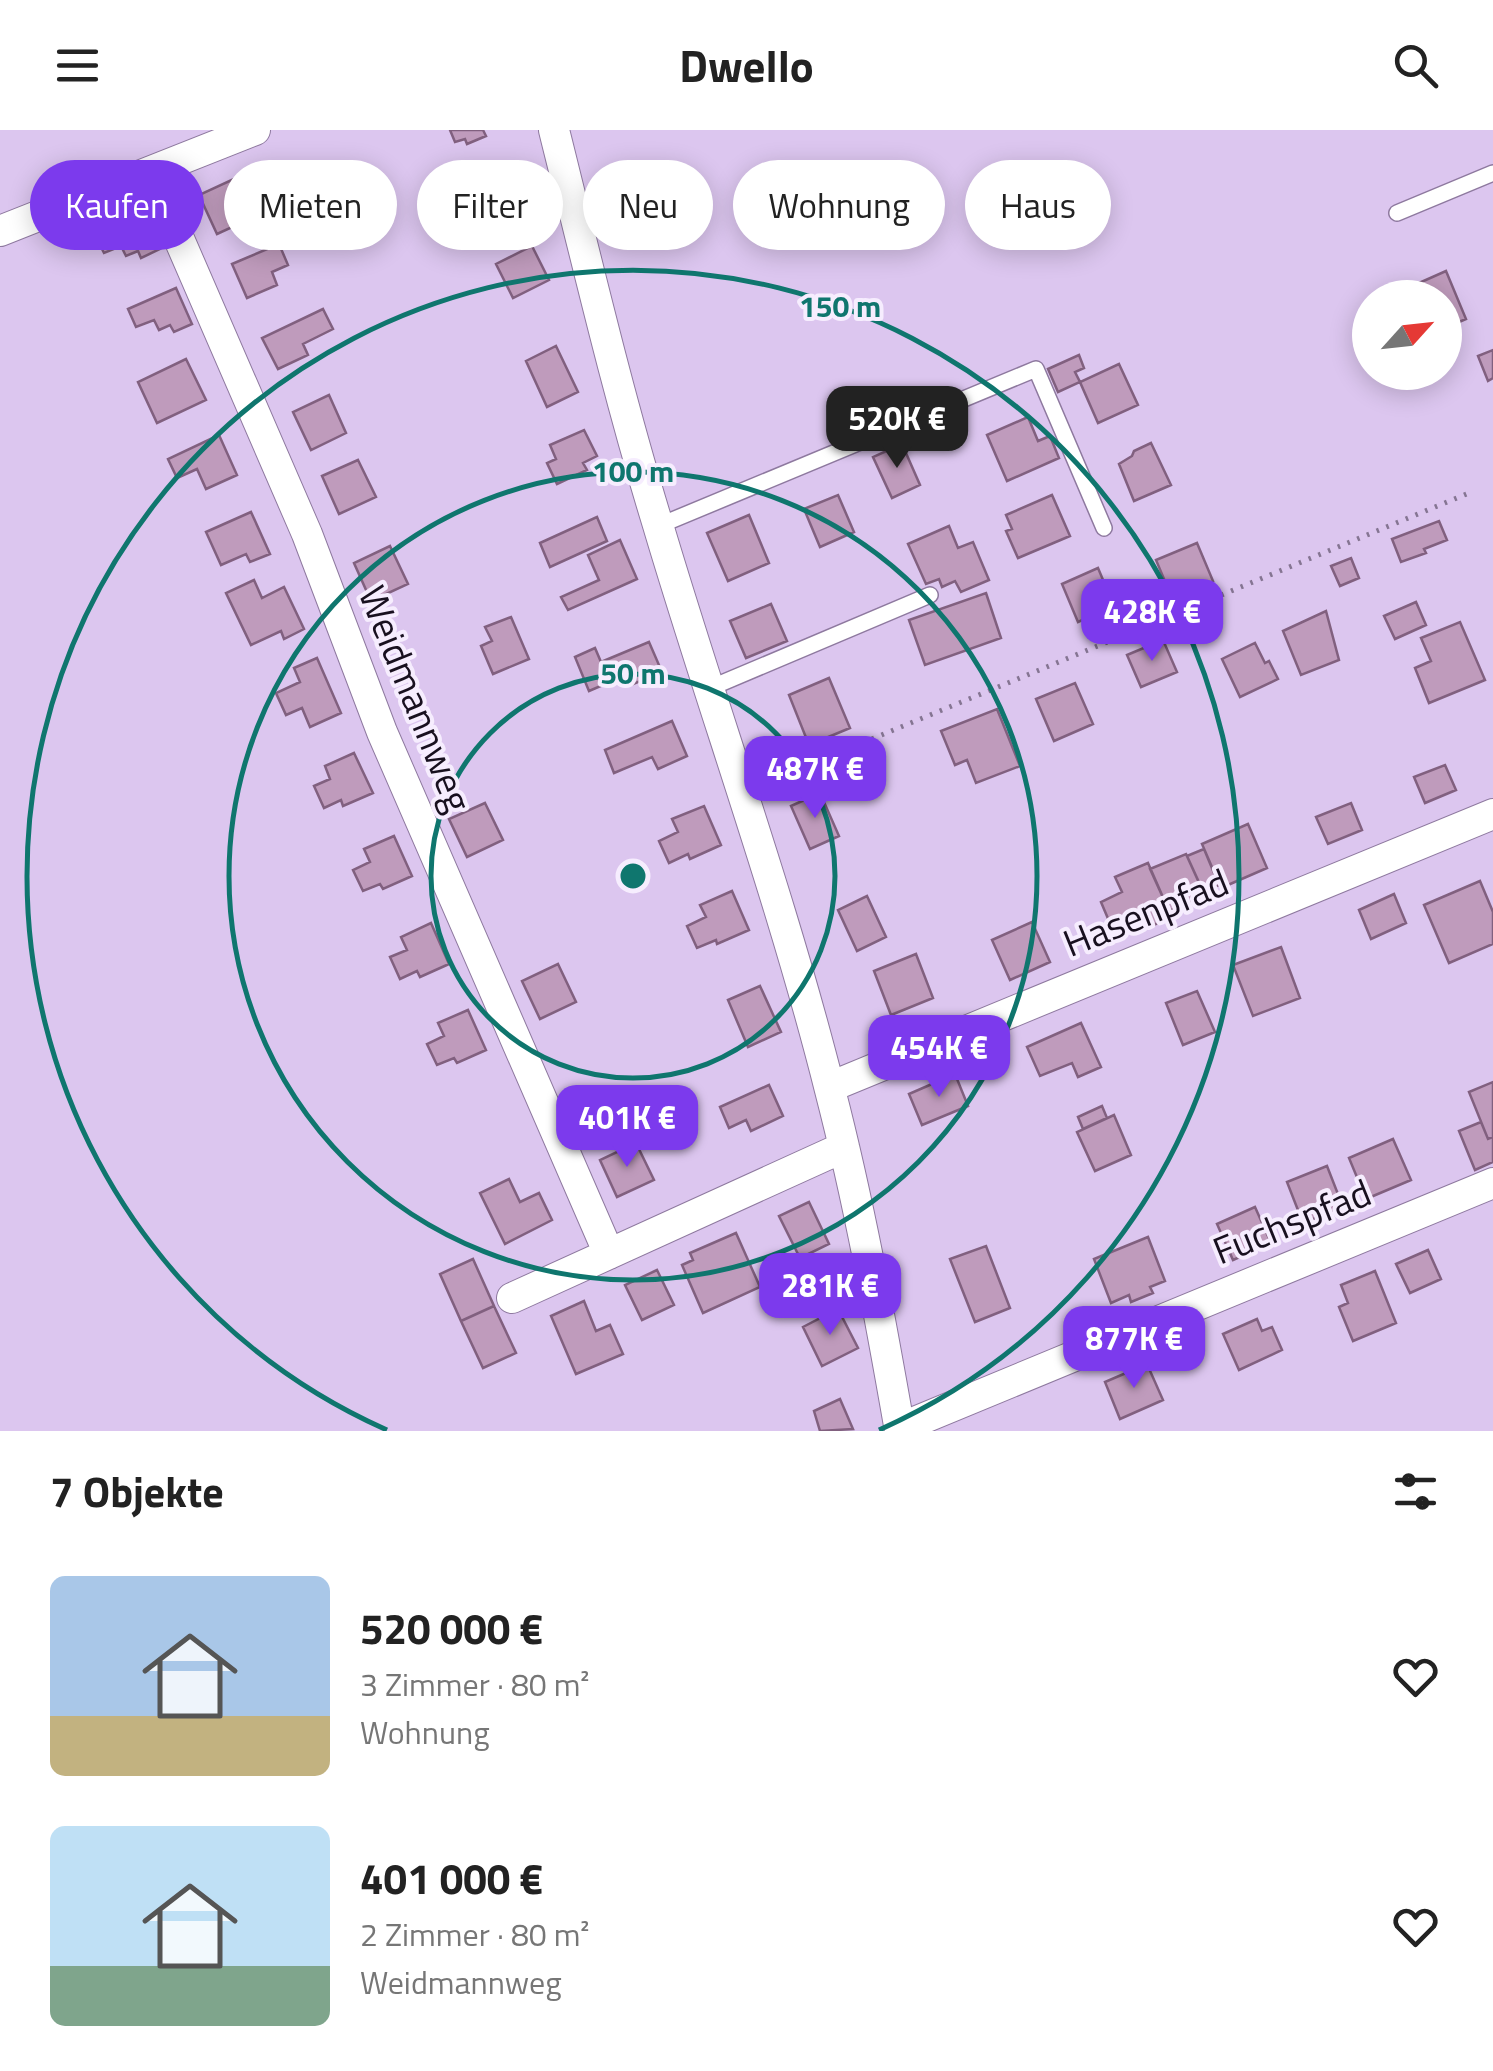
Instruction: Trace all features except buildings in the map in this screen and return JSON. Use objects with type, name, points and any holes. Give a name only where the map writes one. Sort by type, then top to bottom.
[{"type":"street","points":[[180,160],[254,130]]},
{"type":"street","points":[[554,130],[658,526],[744,792],[830,1087],[900,1430]]},
{"type":"street","points":[[0,231],[30,219]]},
{"type":"street","name":"Weidmannweg","points":[[184,250],[307,534],[382,732],[609,1254]]},
{"type":"street","name":"Hasenpfad","points":[[830,1087],[1493,814]]},
{"type":"street","points":[[512,1298],[844,1147]]},
{"type":"street","name":"Fuchspfad","points":[[900,1430],[1493,1183]]},
{"type":"lane","points":[[1398,212],[1493,173]]},
{"type":"lane","points":[[658,526],[1036,369],[1104,528]]},
{"type":"lane","points":[[710,688],[930,596]]},
{"type":"path","points":[[744,792],[1470,493]]}]
